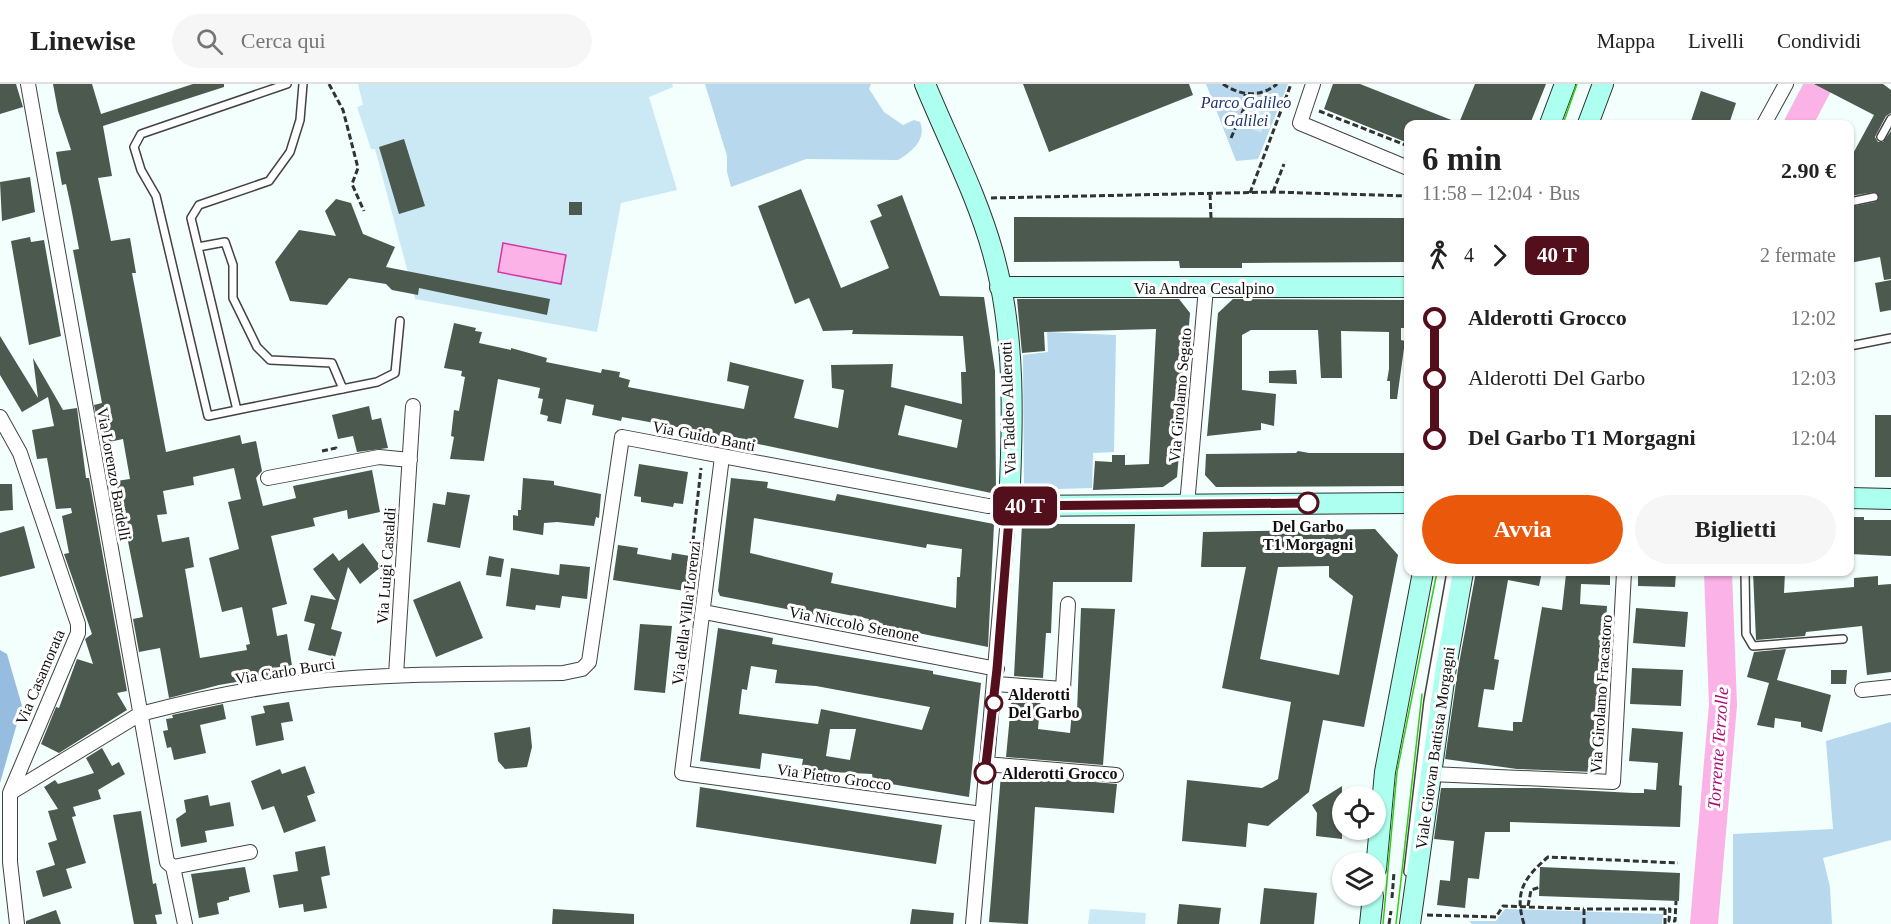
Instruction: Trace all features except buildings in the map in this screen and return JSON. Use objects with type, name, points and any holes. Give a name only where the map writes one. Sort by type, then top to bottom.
[{"type":"street","name":"Via Lorenzo Bardelli","points":[[28,84],[167,862],[173,867],[185,924]]},
{"type":"street","name":"Via Taddeo Alderotti","points":[[925,84],[974,198],[993,252],[1011,372],[1010,506],[973,924]]},
{"type":"street","points":[[1312,84],[1300,123],[1404,166]]},
{"type":"street","points":[[1552,120],[1565,84]]},
{"type":"street","points":[[1590,120],[1603,84]]},
{"type":"street","points":[[1766,120],[1786,84]]},
{"type":"street","name":"Via Andrea Cesalpino","points":[[1000,287],[1404,287]]},
{"type":"street","name":"Via Girolamo Segato","points":[[1187,505],[1206,288]]},
{"type":"street","name":"Via Luigi Castaldi","points":[[396,675],[413,406]]},
{"type":"street","name":"Via Casamorata","points":[[0,417],[20,453],[78,624],[78,633],[10,793],[10,861],[17,924]]},
{"type":"street","name":"Via Guido Banti","points":[[587,666],[622,437],[988,506],[1010,506]]},
{"type":"street","points":[[268,478],[379,457],[410,459]]},
{"type":"street","name":"Via della Villa Lorenzi","points":[[682,773],[722,457]]},
{"type":"street","points":[[1854,498],[1891,499]]},
{"type":"street","points":[[1010,506],[1404,503]]},
{"type":"street","points":[[1378,852],[1385,772],[1422,576]]},
{"type":"street","name":"Viale Giovan Battista Morgagni","points":[[1411,917],[1462,576]]},
{"type":"street","name":"Via Girolamo Fracastoro","points":[[1431,774],[1613,782],[1624,576]]},
{"type":"street","points":[[996,684],[1063,689],[1068,604]]},
{"type":"street","name":"Via Niccolò Stenone","points":[[704,612],[997,669]]},
{"type":"street","name":"Via Carlo Burci","points":[[10,793],[140,714],[293,684],[396,675],[562,673],[587,666]]},
{"type":"street","points":[[1862,690],[1891,687]]},
{"type":"street","points":[[986,764],[1116,775]]},
{"type":"street","name":"Via Pietro Grocco","points":[[682,773],[982,814]]},
{"type":"street","points":[[173,867],[250,852]]},
{"type":"street","points":[[1370,924],[1372,906]]},
{"type":"lane","points":[[287,84],[141,134],[134,147],[141,170],[156,196],[208,416],[377,382],[395,373],[399,351],[400,321]]},
{"type":"lane","points":[[237,410],[191,218],[199,206],[269,181],[290,152],[300,120],[303,84]]},
{"type":"lane","points":[[1881,137],[1891,119]]},
{"type":"lane","points":[[1854,201],[1874,197]]},
{"type":"lane","points":[[198,247],[225,242],[233,265],[233,298],[257,347],[270,360],[332,363],[343,389]]},
{"type":"lane","points":[[1854,345],[1891,338]]},
{"type":"lane","name":"Viale Giovan Battista Morgagni","points":[[1407,878],[1428,701],[1450,576]]},
{"type":"lane","points":[[1745,576],[1746,634],[1753,646],[1843,639]]},
{"type":"lane","name":"Viale Giovan Battista Morgagni","points":[[1401,924],[1411,917]]},
{"type":"path","points":[[329,84],[343,110],[358,168],[352,184],[363,211]]},
{"type":"path","points":[[1224,84],[1245,94],[1267,91],[1277,84]]},
{"type":"path","points":[[1250,193],[1291,84]]},
{"type":"path","points":[[1231,138],[1245,106],[1245,94]]},
{"type":"path","points":[[1320,105],[1318,110],[1404,145]]},
{"type":"path","points":[[1273,192],[1284,164]]},
{"type":"path","points":[[974,198],[1273,192],[1404,196]]},
{"type":"path","points":[[1210,194],[1211,218]]},
{"type":"path","points":[[682,642],[701,468]]},
{"type":"path","points":[[1524,924],[1518,906],[1521,889],[1530,874],[1548,857],[1678,863]]},
{"type":"path","points":[[1528,906],[1531,890],[1540,887]]},
{"type":"path","points":[[1411,917],[1496,916],[1503,906],[1528,906],[1584,909],[1670,909],[1669,921],[1675,921],[1676,901]]},
{"type":"path","points":[[1584,909],[1584,924]]},
{"type":"path","points":[[1665,909],[1665,924]]},
{"type":"green space","points":[[358,84],[672,84],[673,87],[649,97],[677,190],[621,203],[597,332],[415,299],[375,149],[371,149],[357,107],[363,105]]},
{"type":"green space","points":[[705,84],[871,84],[869,89],[884,112],[903,125],[914,120],[920,122],[922,128],[920,139],[913,149],[898,160],[806,159],[731,187],[727,172],[727,156]]},
{"type":"green space","name":"Parco Galileo Galilei","points":[[1206,84],[1288,84],[1258,159],[1236,161]]},
{"type":"green space","points":[[1249,102],[1270,110],[1261,133],[1240,124]]},
{"type":"green space","points":[[1047,332],[1116,335],[1114,452],[1093,453],[1092,488],[1024,490],[1023,355],[1048,352]]},
{"type":"green space","points":[[1891,722],[1891,840],[1823,858],[1830,887],[1832,924],[1733,924],[1733,834],[1833,829],[1826,741]]},
{"type":"green space","points":[[1090,909],[1146,913],[1145,924],[1088,924]]},
{"type":"green space","points":[[1505,909],[1663,914],[1662,924],[1472,924],[1469,921],[1496,921]]},
{"type":"shaded area","points":[[503,243],[566,255],[561,284],[498,272]]},
{"type":"shaded area","points":[[0,650],[7,654],[22,706],[0,783]]},
{"type":"waterway","name":"Torrente Terzolle","points":[[1800,120],[1819,84]]},
{"type":"waterway","name":"Torrente Terzolle","points":[[1704,924],[1723,705],[1718,576]]},
{"type":"tram line","points":[[1564,120],[1577,84]]},
{"type":"tram line","points":[[1383,924],[1397,772],[1436,576]]},
{"type":"tram line","points":[[1396,924],[1422,694]]},
{"type":"bus line","points":[[985,773],[997,669],[1010,506],[1308,503]]},
{"type":"place","name":"Del Garbo T1 Morgagni","points":[[1308,503]]},
{"type":"place","name":"Alderotti Del Garbo","points":[[994,703]]},
{"type":"place","name":"Alderotti Grocco","points":[[985,773]]}]
